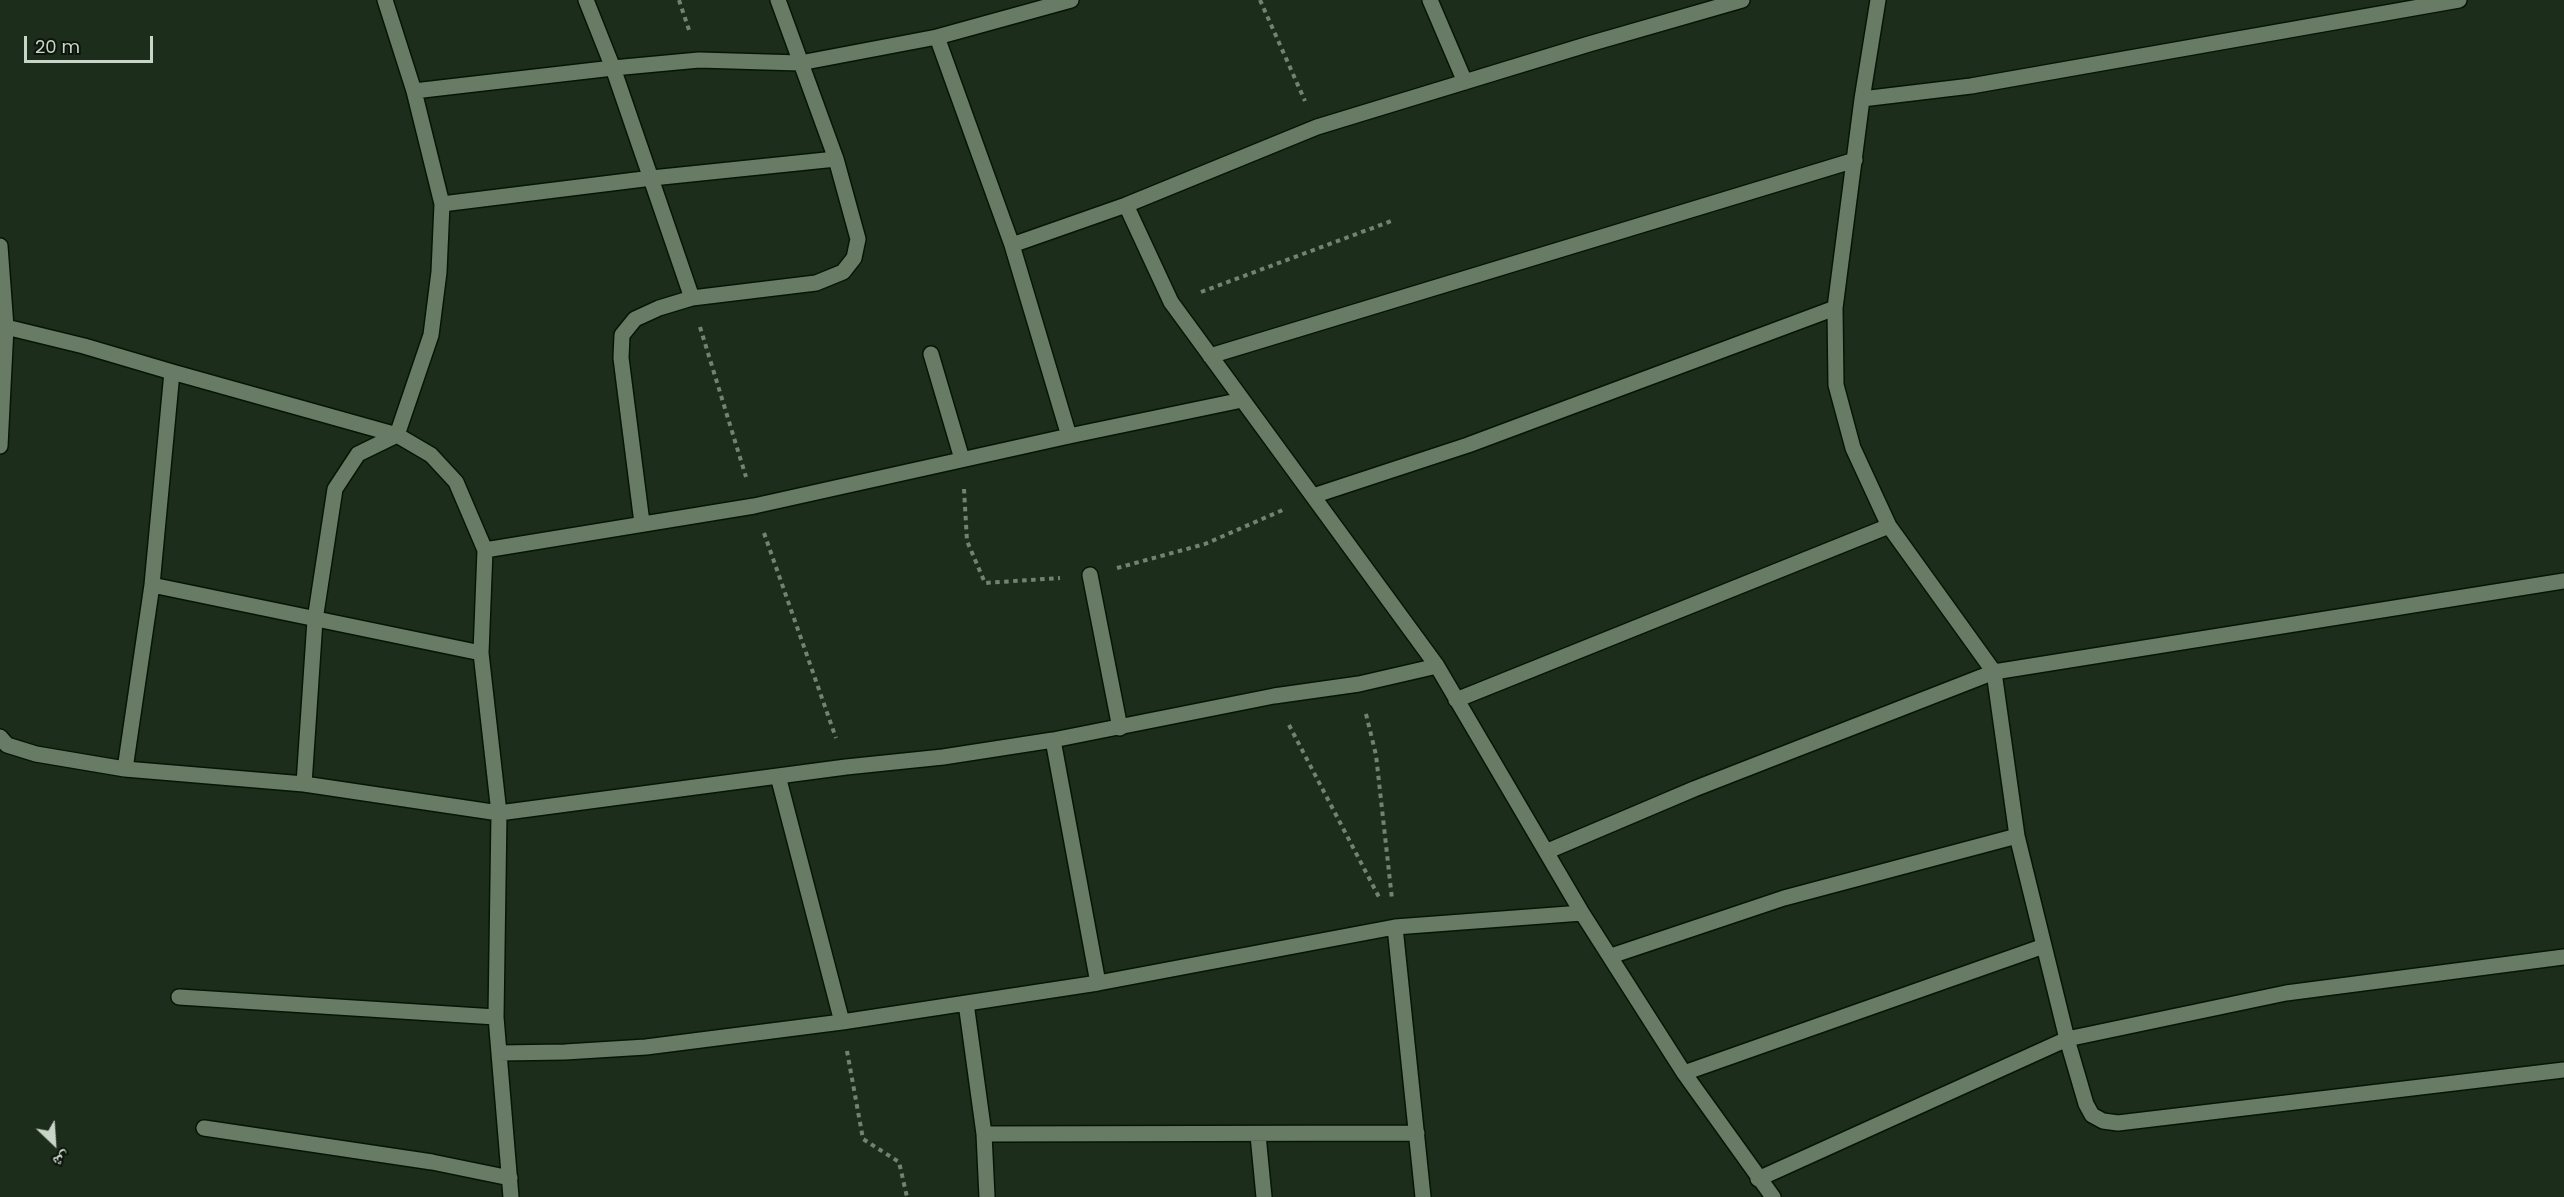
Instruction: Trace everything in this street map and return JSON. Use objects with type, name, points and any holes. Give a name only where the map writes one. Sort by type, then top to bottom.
[{"type":"street","points":[[304,784],[315,620],[334,489],[358,454],[397,435],[431,335],[439,272],[442,204],[414,91],[385,0]]},
{"type":"street","points":[[586,0],[613,68],[692,298]]},
{"type":"street","points":[[642,523],[621,358],[622,334],[635,319],[658,308],[692,298],[816,283],[843,272],[855,258],[858,239],[836,159],[778,0]]},
{"type":"street","points":[[414,91],[699,60],[800,63],[937,37],[1070,0]]},
{"type":"street","points":[[1430,0],[1465,82]]},
{"type":"street","points":[[1012,245],[1126,205],[1317,127],[1742,0]]},
{"type":"street","points":[[1878,0],[1862,99],[1835,308],[1836,385],[1853,448],[1889,526],[1994,672],[2017,836],[2067,1040],[2085,1104],[2092,1115],[2103,1121],[2118,1123],[2564,1070]]},
{"type":"street","points":[[1862,99],[1971,86],[2377,7],[2459,0]]},
{"type":"street","points":[[937,37],[1012,245],[1069,436]]},
{"type":"street","points":[[442,204],[652,178],[836,159]]},
{"type":"street","points":[[1210,356],[1855,160]]},
{"type":"street","points":[[1126,205],[1172,302],[1437,666],[1548,850],[1582,913],[1684,1073],[1773,1197]]},
{"type":"street","points":[[0,246],[3,327],[0,446]]},
{"type":"street","points":[[1313,496],[1468,445],[1835,308]]},
{"type":"street","points":[[3,327],[397,435],[431,455],[456,482],[485,550],[481,653],[499,813],[496,1017],[512,1197]]},
{"type":"street","points":[[931,354],[962,459]]},
{"type":"street","points":[[125,769],[152,585],[172,372]]},
{"type":"street","points":[[485,550],[754,506],[1242,400]]},
{"type":"street","points":[[1456,700],[1889,526]]},
{"type":"street","points":[[1090,575],[1120,728]]},
{"type":"street","points":[[1548,850],[1694,789],[1994,672],[2564,581]]},
{"type":"street","points":[[152,585],[481,653]]},
{"type":"street","points":[[0,737],[7,745],[36,754],[125,769],[304,784],[499,813],[846,767],[943,757],[1053,740],[1274,696],[1359,684],[1437,666]]},
{"type":"street","points":[[1053,740],[1098,983]]},
{"type":"street","points":[[778,776],[842,1022]]},
{"type":"street","points":[[1611,956],[1784,898],[2017,836]]},
{"type":"street","points":[[499,1053],[646,1047],[842,1022],[1098,983],[1395,927],[1582,913]]},
{"type":"street","points":[[1395,927],[1423,1197]]},
{"type":"street","points":[[1684,1073],[2044,946]]},
{"type":"street","points":[[1758,1179],[2067,1040],[2286,993],[2564,957]]},
{"type":"street","points":[[179,997],[496,1017]]},
{"type":"street","points":[[966,1003],[984,1134],[987,1197]]},
{"type":"street","points":[[204,1128],[432,1162],[510,1178]]},
{"type":"street","points":[[984,1134],[1417,1133]]},
{"type":"street","points":[[1258,1135],[1264,1197]]},
{"type":"path","points":[[1260,0],[1317,127]]},
{"type":"path","points":[[1172,302],[1394,220]]},
{"type":"path","points":[[692,298],[754,506],[846,767]]},
{"type":"path","points":[[962,459],[967,541],[985,584],[1090,575],[1205,544],[1313,496]]},
{"type":"path","points":[[1359,684],[1376,754],[1395,927]]},
{"type":"path","points":[[1274,696],[1395,927]]},
{"type":"path","points":[[842,1022],[863,1139],[898,1162],[907,1197]]}]
